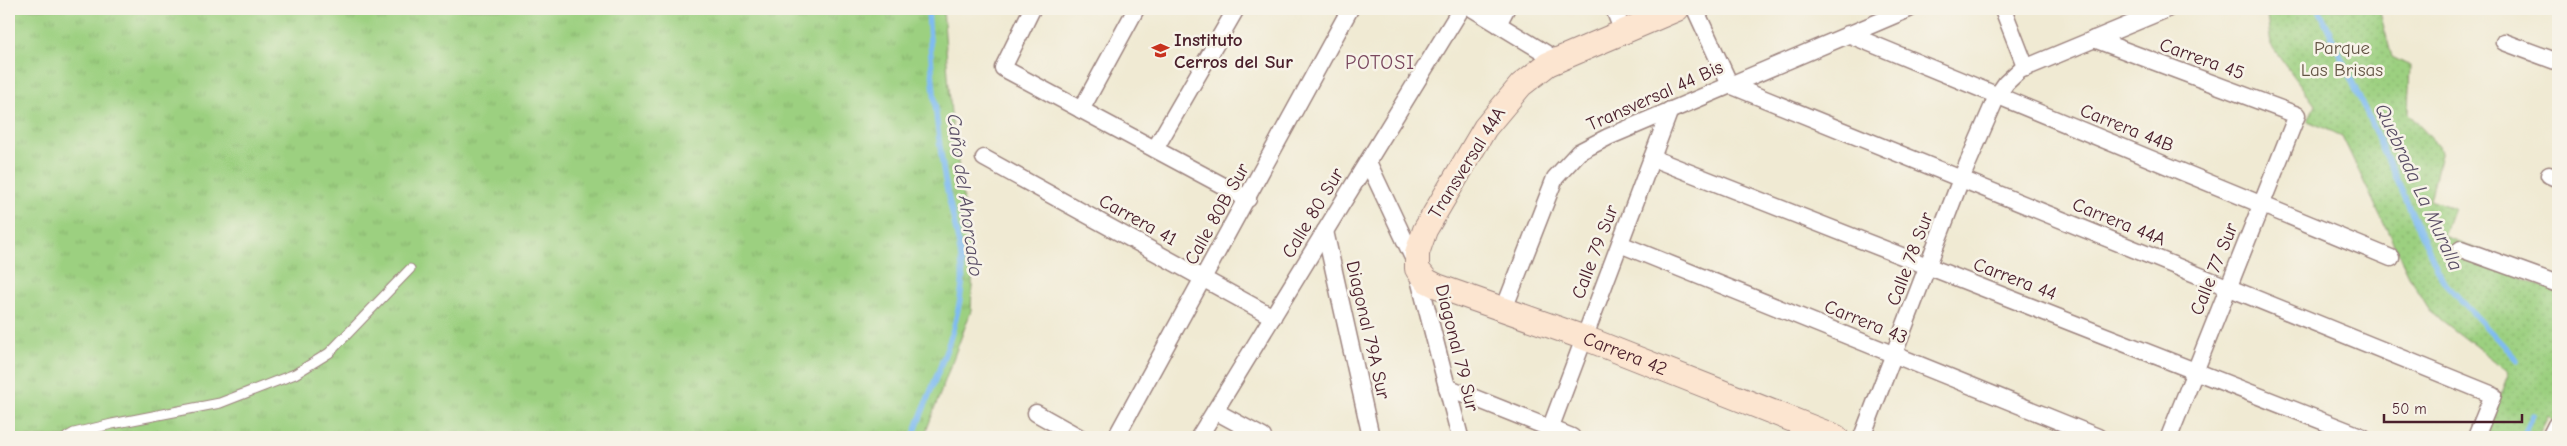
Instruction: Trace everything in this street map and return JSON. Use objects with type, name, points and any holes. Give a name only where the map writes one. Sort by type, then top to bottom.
[{"type":"street","points":[[1032,9],[1003,68],[1248,199]]},
{"type":"street","points":[[1082,110],[1136,9]]},
{"type":"street","points":[[1155,149],[1236,9]]},
{"type":"street","name":"Calle 80B Sur","points":[[1116,437],[1248,199],[1350,9]]},
{"type":"street","name":"Calle 80 Sur","points":[[1199,437],[1461,9]]},
{"type":"street","points":[[1473,9],[1557,60]]},
{"type":"street","points":[[1498,24],[1506,9]]},
{"type":"street","points":[[1614,9],[1623,32]]},
{"type":"street","name":"Transversal 44A","points":[[1416,266],[1425,230],[1485,128],[1521,85],[1557,60],[1677,9]]},
{"type":"street","points":[[1695,9],[1730,85]]},
{"type":"street","name":"Transversal 44 Bis","points":[[1504,309],[1555,178],[1579,152],[1608,136],[1909,9]]},
{"type":"street","points":[[2003,9],[2026,68]]},
{"type":"street","name":"Calle 78 Sur","points":[[1862,437],[1961,179],[1997,96],[2012,77],[2026,68],[2167,9]]},
{"type":"street","name":"Carrera 44B","points":[[1848,34],[2391,258]]},
{"type":"street","name":"Carrera 45","points":[[2094,40],[2297,115]]},
{"type":"street","points":[[2504,42],[2558,62]]},
{"type":"street","name":"Carrera 44A","points":[[1730,85],[2493,395],[2476,437]]},
{"type":"street","name":"Calle 79 Sur","points":[[1549,433],[1670,110]]},
{"type":"street","name":"Calle 77 Sur","points":[[2169,437],[2297,115]]},
{"type":"street","name":"Carrera 41","points":[[984,158],[1273,317]]},
{"type":"street","name":"Carrera 44","points":[[1652,158],[2363,437]]},
{"type":"street","name":"Diagonal 79 Sur","points":[[1368,162],[1416,266],[1460,437]]},
{"type":"street","name":"Diagonal 79A Sur","points":[[1326,231],[1371,437]]},
{"type":"street","name":"Carrera 43","points":[[1620,244],[2098,437]]},
{"type":"street","points":[[2461,249],[2558,284]]},
{"type":"street","name":"Carrera 42","points":[[1416,266],[1427,281],[1437,286],[1585,338],[1836,437]]},
{"type":"street","points":[[1447,388],[1549,433],[1572,437]]},
{"type":"street","points":[[1215,411],[1263,437]]},
{"type":"street","points":[[1036,413],[1079,437]]},
{"type":"lane","points":[[67,437],[74,433],[112,424],[220,403],[295,374],[329,353],[410,269]]},
{"type":"green space","points":[[9,9],[943,9],[951,114],[973,267],[971,311],[924,437],[9,437]]},
{"type":"green space","name":"Parque Las Brisas","points":[[2266,9],[2379,9],[2392,57],[2410,66],[2408,113],[2442,150],[2430,200],[2454,208],[2444,236],[2512,262],[2509,273],[2558,293],[2558,427],[2548,416],[2538,437],[2484,437],[2509,372],[2431,312],[2409,276],[2342,136],[2308,121],[2315,105],[2271,45]]},
{"type":"waterway","name":"Caño del Ahorcado","points":[[913,437],[942,363],[959,306],[962,286],[959,246],[946,187],[938,133],[928,9]]},
{"type":"waterway","name":"Quebrada La Muralla","points":[[2319,9],[2443,281],[2517,360]]},
{"type":"waterway","points":[[2523,437],[2533,415]]},
{"type":"place","name":"Instituto Cerros del Sur","points":[[1160,51]]},
{"type":"district","name":"POTOSI","points":[[1380,62]]}]
